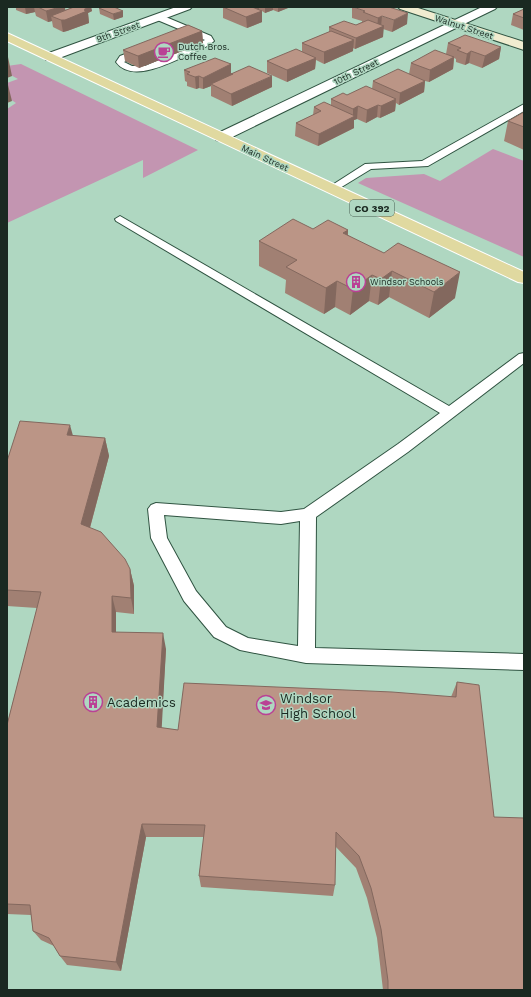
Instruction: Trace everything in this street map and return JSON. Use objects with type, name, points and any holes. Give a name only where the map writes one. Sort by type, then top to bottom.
[{"type":"main road","name":"Main Street","points":[[7,37],[524,278]]},
{"type":"street","name":"9th Street","points":[[50,57],[183,7]]},
{"type":"street","name":"Walnut Street","points":[[404,7],[524,46]]},
{"type":"street","name":"10th Street","points":[[220,137],[491,7]]},
{"type":"lane","points":[[152,47],[123,58],[120,62],[125,66],[132,68],[144,68],[210,41],[208,38],[183,32],[158,17]]},
{"type":"lane","points":[[331,189],[369,166],[424,164],[524,107]]},
{"type":"lane","points":[[120,219],[450,413]]},
{"type":"lane","points":[[524,357],[402,448],[308,514],[281,518],[156,510],[159,538],[190,596],[220,632],[246,645],[306,655],[524,662]]},
{"type":"lane","points":[[306,655],[308,514]]},
{"type":"shaded area","points":[[21,64],[198,150],[143,178],[143,160],[7,223],[7,109],[16,103],[7,97],[7,83],[18,79],[7,73],[7,66]]},
{"type":"shaded area","points":[[493,149],[524,161],[524,257],[358,183],[366,178],[424,174],[440,181]]},
{"type":"building","points":[[38,7],[60,7],[46,11]]},
{"type":"building","points":[[74,7],[83,7],[87,9],[84,10],[87,11],[65,20],[51,16]]},
{"type":"building","points":[[114,7],[123,11],[113,14],[99,8]]},
{"type":"building","points":[[223,7],[252,7],[262,11],[246,17]]},
{"type":"building","points":[[353,7],[389,7],[408,13],[394,20],[382,16],[378,18]]},
{"type":"building","points":[[524,9],[524,18],[513,14]]},
{"type":"building","points":[[368,20],[384,26],[356,38],[329,27],[344,21],[356,25]]},
{"type":"building","points":[[188,25],[202,31],[138,56],[123,50]]},
{"type":"building","points":[[331,31],[354,40],[324,52],[302,43]]},
{"type":"building","points":[[465,35],[501,47],[485,56],[471,51],[467,54],[457,50],[461,48],[448,43]]},
{"type":"building","points":[[296,49],[316,58],[287,70],[267,61]]},
{"type":"building","points":[[435,50],[454,57],[430,70],[411,63]]},
{"type":"building","points":[[215,58],[231,64],[203,78],[187,74],[190,72],[184,70]]},
{"type":"building","points":[[249,66],[272,76],[231,94],[211,84],[233,74],[231,74]]},
{"type":"building","points":[[398,69],[425,81],[400,93],[373,81]]},
{"type":"building","points":[[366,86],[396,99],[381,106],[378,105],[367,110],[358,106],[353,109],[331,99],[343,93],[347,95]]},
{"type":"building","points":[[324,102],[355,116],[319,134],[296,123],[321,111],[314,107]]},
{"type":"building","points":[[524,112],[524,127],[508,121]]},
{"type":"building","points":[[293,219],[313,229],[328,220],[348,230],[343,233],[384,253],[398,243],[460,272],[434,292],[392,271],[381,279],[372,275],[353,289],[337,281],[326,288],[286,267],[297,260],[259,241]]},
{"type":"building","name":"Academics","points":[[20,421],[70,425],[67,435],[105,438],[81,524],[101,532],[125,559],[130,569],[131,598],[112,596],[112,632],[163,633],[157,727],[178,730],[184,683],[392,692],[456,697],[457,682],[479,685],[494,817],[524,818],[524,990],[388,990],[381,929],[371,888],[359,856],[336,832],[335,885],[199,876],[205,825],[142,824],[116,962],[60,956],[49,938],[33,931],[30,905],[7,904],[7,725],[41,592],[7,590],[7,461]]},
{"type":"place","name":"Dutch Bros. Coffee","points":[[164,52]]},
{"type":"place","name":"Windsor Schools","points":[[356,282]]},
{"type":"place","name":"Academics","points":[[93,702]]},
{"type":"place","name":"Windsor High School","points":[[266,705]]}]
